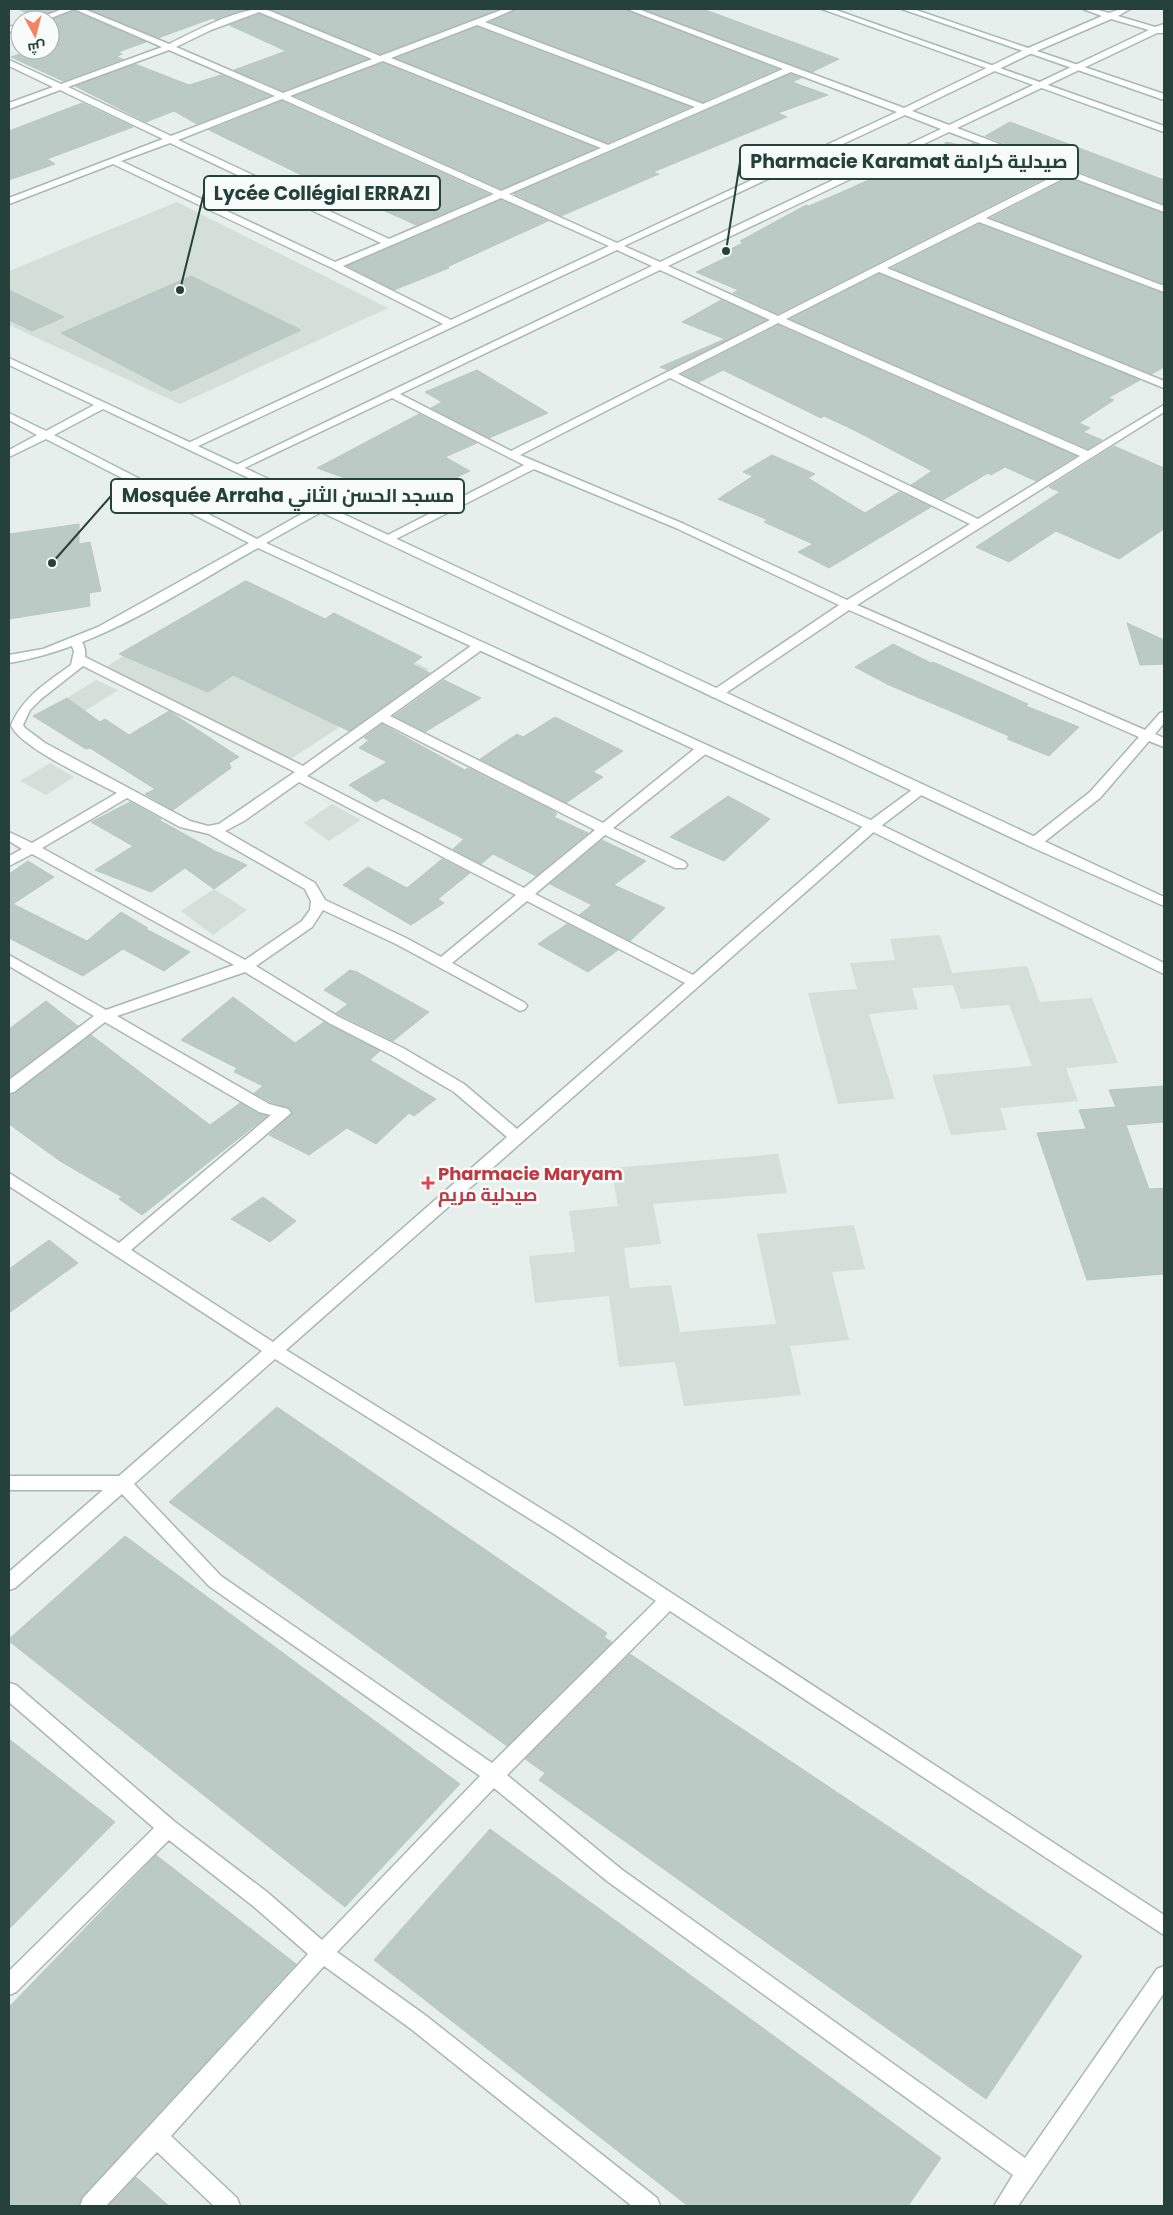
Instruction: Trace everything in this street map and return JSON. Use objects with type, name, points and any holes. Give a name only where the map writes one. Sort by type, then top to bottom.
[{"type":"street","points":[[78,9],[281,96],[778,319],[1090,456]]},
{"type":"street","points":[[9,106],[167,48],[208,28],[260,9],[609,148]]},
{"type":"street","points":[[9,201],[511,9]]},
{"type":"street","points":[[631,9],[793,68],[1164,209]]},
{"type":"street","points":[[826,9],[993,70],[1164,129]]},
{"type":"street","points":[[906,9],[1164,97]]},
{"type":"street","points":[[1087,9],[1161,29]]},
{"type":"street","points":[[190,446],[906,111],[1029,51],[1126,9]]},
{"type":"street","points":[[477,22],[703,107]]},
{"type":"street","points":[[236,468],[1161,29]]},
{"type":"street","points":[[9,63],[389,243]]},
{"type":"street","points":[[335,266],[793,68]]},
{"type":"street","points":[[113,161],[335,266],[451,324]]},
{"type":"street","points":[[511,454],[1067,173]]},
{"type":"street","points":[[978,218],[1164,289]]},
{"type":"street","points":[[878,268],[1164,385]]},
{"type":"street","points":[[9,361],[1034,843],[1164,902]]},
{"type":"street","points":[[670,374],[980,524]]},
{"type":"street","points":[[392,394],[511,454],[680,526],[848,605],[1164,743]]},
{"type":"street","points":[[9,454],[103,405]]},
{"type":"street","points":[[716,694],[848,605],[1090,456],[1164,408]]},
{"type":"street","points":[[9,416],[257,543],[872,826],[1164,969]]},
{"type":"street","points":[[388,539],[534,464]]},
{"type":"street","points":[[9,659],[46,652],[76,642],[102,630],[320,508]]},
{"type":"street","points":[[9,1088],[103,1016],[246,966],[307,924],[314,914],[318,903],[318,896],[310,886],[214,831],[201,830],[185,824],[127,793],[40,746],[20,730],[14,720],[37,696],[77,666],[80,651],[76,642]]},
{"type":"street","points":[[214,831],[230,824],[479,646]]},
{"type":"street","points":[[80,658],[695,982]]},
{"type":"street","points":[[383,716],[604,829],[680,865]]},
{"type":"street","points":[[1034,843],[1095,795],[1164,716]]},
{"type":"street","points":[[442,964],[703,749]]},
{"type":"street","points":[[9,1583],[872,826],[921,790]]},
{"type":"street","points":[[9,862],[127,793]]},
{"type":"street","points":[[9,836],[246,966],[334,1020],[398,1052],[460,1088],[518,1138]]},
{"type":"street","points":[[318,903],[365,924],[520,1006]]},
{"type":"street","points":[[9,960],[264,1108],[283,1113],[120,1251]]},
{"type":"street","points":[[9,1178],[275,1351],[403,1429],[669,1600],[1164,1926]]},
{"type":"street","points":[[9,1482],[122,1484],[215,1581],[492,1774],[614,1875],[1027,2172]]},
{"type":"street","points":[[90,2206],[157,2137],[322,1953],[492,1774],[669,1600]]},
{"type":"street","points":[[9,1691],[168,1828],[260,1900],[322,1953],[418,2022],[649,2206]]},
{"type":"street","points":[[9,1985],[168,1828]]},
{"type":"street","points":[[1005,2206],[1164,1976]]},
{"type":"street","points":[[157,2137],[229,2206]]},
{"type":"shaded area","points":[[177,202],[388,308],[180,404],[9,325],[9,271]]},
{"type":"shaded area","points":[[245,580],[429,669],[286,762],[104,668]]},
{"type":"shaded area","points":[[96,680],[118,690],[85,711],[67,698]]},
{"type":"shaded area","points":[[50,763],[74,777],[46,795],[20,781]]},
{"type":"shaded area","points":[[332,804],[361,820],[329,841],[304,823]]},
{"type":"shaded area","points":[[214,889],[247,910],[213,935],[181,911]]},
{"type":"shaded area","points":[[940,935],[952,973],[1027,966],[1040,1002],[1092,998],[1118,1063],[1066,1068],[1078,1101],[1000,1108],[1007,1130],[951,1135],[932,1075],[1032,1066],[1009,1005],[961,1009],[953,985],[912,988],[918,1009],[869,1014],[895,1099],[838,1104],[808,993],[857,989],[850,963],[895,960],[890,939]]},
{"type":"shaded area","points":[[778,1154],[787,1193],[653,1204],[661,1244],[624,1248],[630,1288],[671,1285],[680,1332],[776,1324],[757,1234],[854,1225],[865,1269],[832,1272],[849,1340],[790,1346],[801,1395],[684,1406],[675,1362],[619,1367],[609,1296],[535,1303],[529,1256],[575,1252],[569,1211],[618,1206],[611,1168]]},
{"type":"building","points":[[18,9],[58,9],[55,10]]},
{"type":"building","points":[[88,9],[250,9],[216,20],[213,18],[158,38]]},
{"type":"building","points":[[269,9],[499,9],[380,54]]},
{"type":"building","points":[[517,9],[625,9],[778,69],[703,102],[490,22]]},
{"type":"building","points":[[643,9],[703,9],[839,59],[812,72]]},
{"type":"building","points":[[74,11],[146,42],[118,52],[122,54],[116,57],[123,59],[63,81],[18,60],[60,60],[60,16]]},
{"type":"building","points":[[259,14],[367,59],[283,91],[234,70],[286,51],[229,25]]},
{"type":"building","points":[[477,27],[690,107],[608,143],[396,58]]},
{"type":"building","points":[[383,63],[596,148],[501,189],[295,96]]},
{"type":"building","points":[[135,64],[189,85],[221,75],[270,96],[197,124],[174,111],[146,122],[75,86]]},
{"type":"building","points":[[791,74],[801,78],[792,82],[828,95],[778,113],[787,117],[653,172],[659,174],[561,216],[514,194]]},
{"type":"building","points":[[282,101],[489,194],[416,225],[327,185],[324,186],[209,130]]},
{"type":"building","points":[[82,103],[133,127],[47,159],[55,164],[9,180],[9,131]]},
{"type":"building","points":[[1010,122],[1164,180],[1164,204],[985,136]]},
{"type":"building","points":[[947,142],[967,147],[973,143],[1055,173],[778,314],[733,293],[738,290],[696,272],[727,257],[720,254],[743,243],[740,241],[806,205],[809,206],[842,192],[937,149]]},
{"type":"building","points":[[1068,178],[1164,214],[1164,284],[991,218]]},
{"type":"building","points":[[501,200],[548,221],[447,267],[449,268],[394,290],[347,266]]},
{"type":"building","points":[[979,224],[1164,294],[1164,367],[1152,374],[892,268]]},
{"type":"building","points":[[879,274],[1140,380],[1108,398],[1114,400],[1079,423],[1090,428],[1083,432],[1102,440],[1088,449],[790,319]]},
{"type":"building","points":[[191,276],[301,330],[171,391],[61,333]]},
{"type":"building","points":[[9,290],[64,317],[32,331],[9,320]]},
{"type":"building","points":[[721,300],[766,320],[667,370],[660,367],[725,339],[682,322]]},
{"type":"building","points":[[778,325],[1076,456],[1036,481],[1005,467],[991,475],[988,473],[943,500],[911,485],[932,471],[854,430],[824,416],[821,418],[723,370],[699,382],[682,374]]},
{"type":"building","points":[[477,370],[548,413],[489,438],[431,408],[442,402],[425,392]]},
{"type":"building","points":[[419,414],[477,443],[445,457],[470,471],[408,501],[317,468]]},
{"type":"building","points":[[1114,446],[1164,468],[1164,529],[1119,559],[1056,531],[1009,562],[976,547],[1060,492],[1049,487]]},
{"type":"building","points":[[772,455],[815,474],[808,478],[865,513],[899,492],[931,507],[829,568],[798,552],[813,544],[764,522],[768,520],[718,499],[753,476],[743,472]]},
{"type":"building","points":[[79,524],[79,544],[90,542],[101,591],[89,593],[90,606],[9,619],[9,534]]},
{"type":"building","points":[[246,581],[325,619],[334,613],[422,657],[412,664],[430,673],[349,731],[233,675],[208,692],[119,654]]},
{"type":"building","points":[[1127,623],[1164,640],[1164,664],[1140,665]]},
{"type":"building","points":[[893,644],[931,663],[933,662],[1028,704],[1026,706],[1079,727],[1049,756],[1007,739],[1009,736],[889,685],[855,667]]},
{"type":"building","points":[[444,680],[481,698],[425,732],[394,716]]},
{"type":"building","points":[[67,698],[100,722],[105,719],[129,735],[169,711],[239,757],[229,763],[231,768],[173,810],[145,794],[155,789],[90,748],[86,749],[33,716]]},
{"type":"building","points":[[555,717],[623,751],[593,772],[603,777],[566,803],[480,759],[517,734],[523,737]]},
{"type":"building","points":[[382,724],[465,770],[468,768],[554,811],[557,814],[554,817],[588,833],[536,876],[493,854],[481,864],[453,849],[464,839],[383,798],[376,802],[349,785],[387,762],[359,748],[369,740],[364,738]]},
{"type":"building","points":[[728,796],[770,819],[724,861],[670,837]]},
{"type":"building","points":[[130,802],[215,851],[247,865],[214,889],[185,868],[151,892],[95,870],[133,846],[91,822]]},
{"type":"building","points":[[602,840],[646,861],[614,885],[665,908],[630,941],[579,915],[592,905],[550,884]]},
{"type":"building","points":[[442,859],[470,873],[438,899],[444,903],[411,925],[343,885],[368,867],[407,888]]},
{"type":"building","points":[[28,861],[54,877],[13,904],[87,941],[121,912],[148,928],[146,929],[190,952],[164,971],[123,949],[83,976],[9,938],[9,874]]},
{"type":"building","points":[[567,924],[618,950],[588,972],[538,944]]},
{"type":"building","points":[[350,970],[357,972],[429,1012],[393,1041],[336,1013],[348,1004],[324,990]]},
{"type":"building","points":[[233,997],[295,1043],[324,1022],[380,1051],[370,1060],[436,1099],[414,1116],[409,1113],[376,1144],[347,1128],[309,1155],[269,1135],[292,1114],[290,1108],[270,1102],[254,1093],[263,1086],[234,1072],[237,1068],[181,1040]]},
{"type":"building","points":[[46,1001],[78,1026],[9,1078],[9,1029]]},
{"type":"building","points":[[91,1035],[210,1125],[240,1103],[258,1114],[267,1116],[142,1215],[119,1199],[122,1197],[60,1161],[9,1124],[9,1095],[15,1093]]},
{"type":"building","points":[[1164,1086],[1164,1122],[1126,1125],[1149,1189],[1164,1188],[1164,1274],[1087,1280],[1037,1133],[1086,1129],[1079,1110],[1116,1107],[1109,1090]]},
{"type":"building","points":[[263,1197],[296,1221],[270,1242],[231,1219]]},
{"type":"building","points":[[49,1240],[78,1263],[9,1313],[9,1269]]},
{"type":"building","points":[[277,1407],[607,1633],[604,1637],[612,1642],[507,1746],[169,1502]]},
{"type":"building","points":[[125,1536],[460,1784],[345,1907],[9,1641]]},
{"type":"building","points":[[630,1654],[1082,1956],[986,2099],[539,1780],[545,1773],[525,1759]]},
{"type":"building","points":[[9,1739],[115,1822],[9,1929]]},
{"type":"building","points":[[490,1829],[941,2158],[908,2206],[688,2206],[374,1960]]},
{"type":"building","points":[[156,1855],[296,1964],[82,2197],[78,2206],[9,2206],[9,2007]]},
{"type":"building","points":[[136,2177],[169,2206],[108,2206]]},
{"type":"place","name":"Pharmacie Karamat صيدلية كرامة","points":[[726,251]]},
{"type":"place","name":"Lycée Collégial ERRAZI","points":[[180,290]]},
{"type":"place","name":"Mosquée Arraha مسجد الحسن الثاني","points":[[52,563]]},
{"type":"place","name":"Pharmacie Maryam صيدلية مريم","points":[[428,1183]]}]
